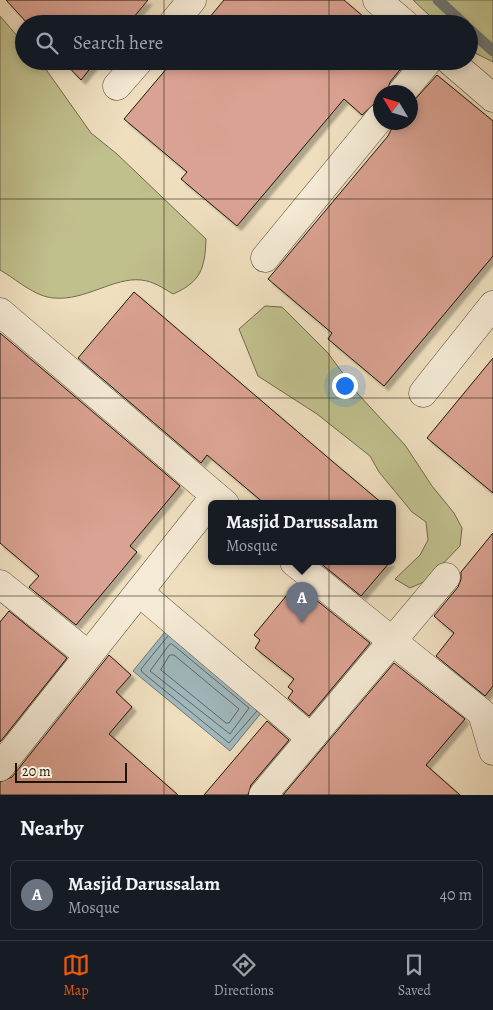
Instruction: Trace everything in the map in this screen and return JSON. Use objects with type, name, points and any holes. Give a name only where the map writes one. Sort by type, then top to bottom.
[{"type":"street","points":[[180,15],[192,0]]},
{"type":"street","points":[[377,0],[394,15]]},
{"type":"street","points":[[118,86],[131,70]]},
{"type":"street","points":[[408,85],[420,70]]},
{"type":"street","points":[[460,70],[493,98]]},
{"type":"street","points":[[265,258],[373,127]]},
{"type":"street","points":[[423,393],[493,305]]},
{"type":"street","points":[[0,312],[220,500]]},
{"type":"street","points":[[0,766],[139,592],[208,514]]},
{"type":"street","points":[[298,565],[482,713],[493,751]]},
{"type":"street","points":[[263,795],[446,577]]},
{"type":"street","points":[[0,584],[88,655]]},
{"type":"street","points":[[139,592],[311,738]]},
{"type":"green space","points":[[413,0],[493,0],[493,62],[478,54],[478,15],[429,15]]},
{"type":"green space","points":[[0,16],[15,34],[15,70],[46,70],[91,133],[117,154],[206,239],[203,266],[200,273],[190,284],[173,294],[150,282],[131,280],[77,296],[54,298],[33,291],[0,270]]},
{"type":"green space","points":[[265,306],[282,307],[328,353],[358,394],[405,445],[432,486],[454,513],[462,528],[460,546],[426,581],[410,588],[395,579],[420,555],[428,540],[426,522],[412,512],[379,472],[370,456],[317,414],[258,376],[239,329]]},
{"type":"water","points":[[169,627],[266,707],[230,751],[133,671]]},
{"type":"building","points":[[6,0],[148,0],[136,15],[20,15]]},
{"type":"building","points":[[224,0],[344,0],[362,15],[212,15]]},
{"type":"building","points":[[72,70],[89,70],[81,80]]},
{"type":"building","points":[[165,70],[400,70],[389,85],[373,85],[373,105],[362,115],[344,99],[237,226],[181,179],[187,172],[124,119]]},
{"type":"building","points":[[437,75],[493,121],[493,256],[384,386],[328,339],[332,333],[268,279],[388,136],[391,130],[418,130],[418,96]]},
{"type":"building","points":[[134,292],[378,500],[260,500],[207,455],[201,463],[78,358]]},
{"type":"building","points":[[0,333],[180,486],[130,546],[137,552],[76,625],[29,587],[39,576],[0,543]]},
{"type":"building","points":[[493,358],[493,493],[427,438]]},
{"type":"building","points":[[493,533],[493,686],[485,696],[436,656],[454,633],[434,616],[458,587],[461,572]]},
{"type":"building","points":[[323,565],[387,565],[361,596]]},
{"type":"building","points":[[296,584],[370,643],[309,716],[288,698],[293,691],[288,687],[294,679],[255,648],[260,640],[254,635]]},
{"type":"building","points":[[9,611],[67,658],[0,742],[0,622]]},
{"type":"building","points":[[109,655],[131,675],[116,692],[132,707],[109,734],[178,795],[0,795],[0,782],[12,777]]},
{"type":"building","points":[[394,663],[465,719],[426,765],[460,795],[283,795]]},
{"type":"building","points":[[267,721],[289,740],[251,785],[248,795],[204,795]]},
{"type":"waterway","points":[[438,0],[454,15]]},
{"type":"waterway","points":[[478,37],[493,51]]},
{"type":"place","name":"Masjid Darussalam","points":[[302,623]]}]
